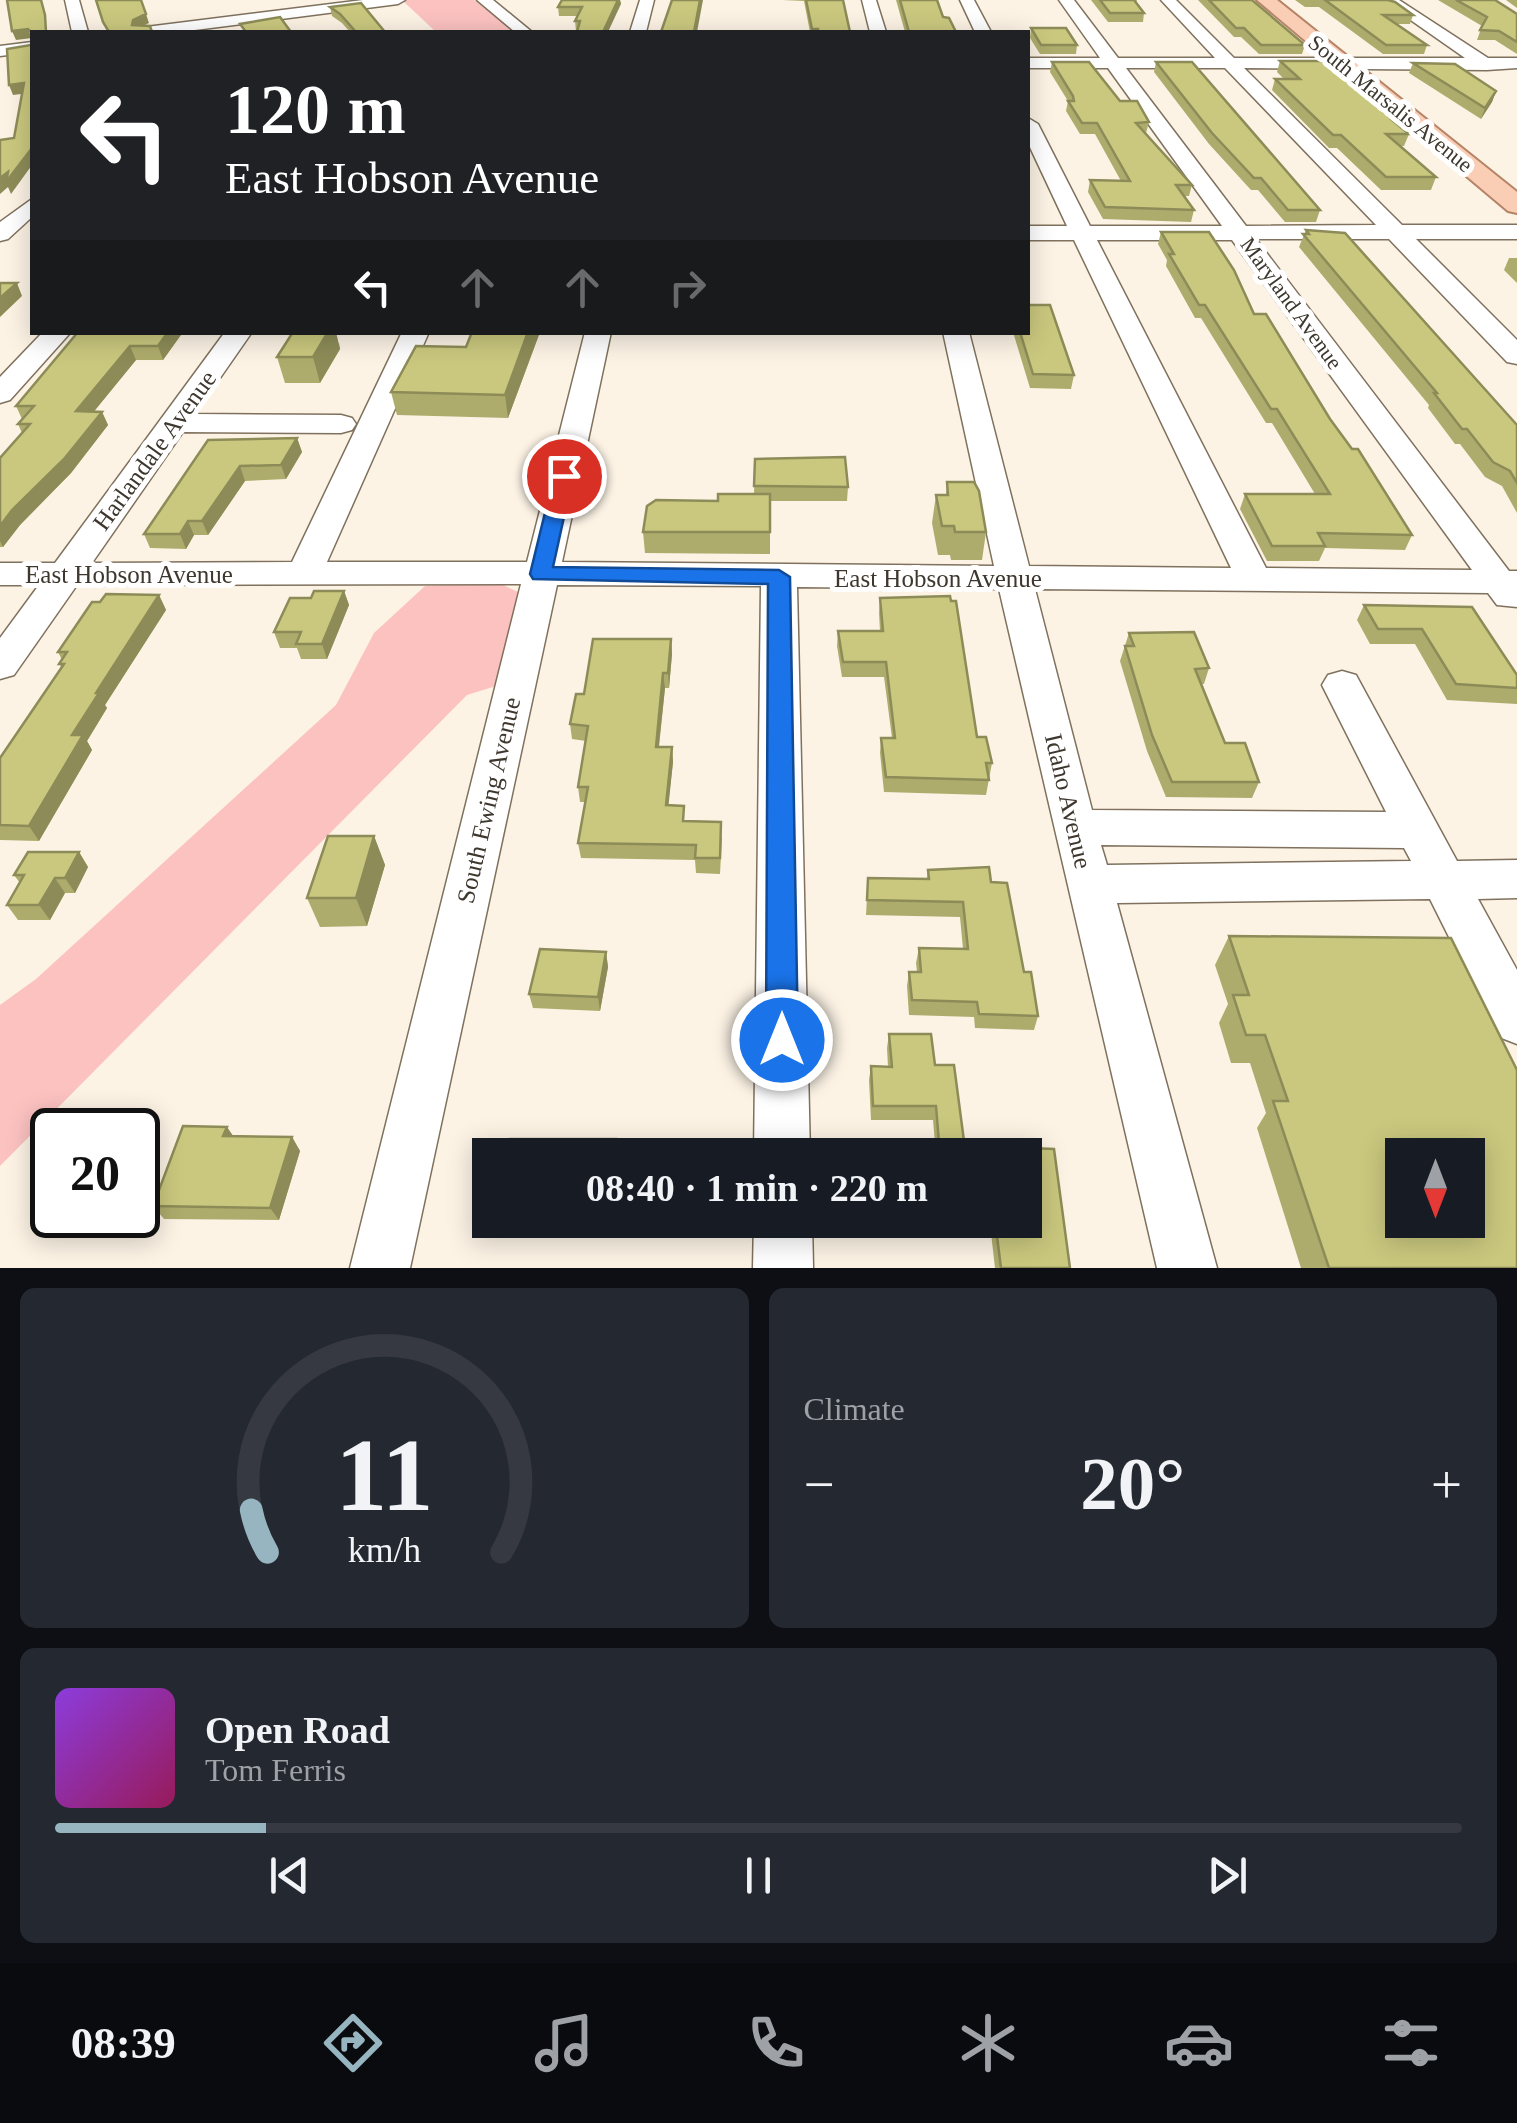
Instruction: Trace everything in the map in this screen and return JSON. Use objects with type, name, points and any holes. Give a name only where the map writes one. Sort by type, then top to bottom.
[{"type":"main road","name":"South Marsalis Avenue","points":[[1266,0],[1517,183]]},
{"type":"main road","name":"South Marsalis Avenue","points":[[1285,0],[1517,205]]},
{"type":"street","points":[[72,0],[80,30]]},
{"type":"street","points":[[158,30],[296,6],[398,0]]},
{"type":"street","points":[[484,0],[522,30]]},
{"type":"street","points":[[639,30],[647,0]]},
{"type":"street","points":[[869,0],[877,30]]},
{"type":"street","points":[[967,0],[981,30]]},
{"type":"street","name":"Maryland Avenue","points":[[1066,0],[1511,590]]},
{"type":"street","points":[[1168,0],[1517,356]]},
{"type":"street","points":[[1389,0],[1517,84]]},
{"type":"street","points":[[296,6],[314,30]]},
{"type":"street","points":[[0,51],[30,47]]},
{"type":"street","points":[[1030,63],[1517,63]]},
{"type":"street","points":[[1030,128],[1254,580]]},
{"type":"street","points":[[1,232],[30,208]]},
{"type":"street","points":[[1,232],[30,231]]},
{"type":"street","points":[[1030,233],[1427,233],[1444,248],[1514,239]]},
{"type":"street","points":[[0,394],[55,335]]},
{"type":"street","name":"Harlandale Avenue","points":[[0,666],[237,335]]},
{"type":"street","points":[[304,575],[415,335]]},
{"type":"street","name":"South Ewing Avenue","points":[[380,1268],[597,335]]},
{"type":"street","name":"Idaho Avenue","points":[[957,335],[1018,579],[1074,828],[1187,1268]]},
{"type":"street","points":[[174,423],[341,424]]},
{"type":"street","name":"East Hobson Avenue","points":[[0,574],[1254,580],[1511,590]]},
{"type":"street","points":[[779,577],[782,1138]]},
{"type":"street","points":[[1342,686],[1517,1020]]},
{"type":"street","points":[[1074,828],[1418,830]]},
{"type":"street","points":[[1090,884],[1517,880]]},
{"type":"street","points":[[783,1238],[783,1268]]},
{"type":"shaded area","points":[[402,0],[474,0],[512,30],[434,30]]},
{"type":"shaded area","points":[[499,583],[520,593],[496,686],[467,695],[58,1108],[30,1108],[30,1136],[0,1166],[0,1005],[36,979],[336,705],[374,633],[425,586]]},
{"type":"building","points":[[7,0],[41,0],[46,30],[12,31]]},
{"type":"building","points":[[96,0],[141,0],[146,14],[133,20],[132,25],[150,26],[151,30],[108,30]]},
{"type":"building","points":[[562,0],[618,0],[604,30],[578,30],[580,21],[575,21],[582,7],[558,7]]},
{"type":"building","points":[[672,0],[700,0],[694,30],[662,30]]},
{"type":"building","points":[[806,0],[843,0],[850,30],[812,29]]},
{"type":"building","points":[[900,0],[937,0],[943,17],[949,18],[955,30],[908,30]]},
{"type":"building","points":[[1100,0],[1134,0],[1144,13],[1110,13]]},
{"type":"building","points":[[1209,0],[1252,0],[1305,45],[1261,45],[1244,28],[1236,28]]},
{"type":"building","points":[[1325,0],[1395,2],[1413,15],[1383,15],[1427,45],[1386,45]]},
{"type":"building","points":[[1456,0],[1495,0],[1517,14],[1517,42],[1499,31],[1480,30],[1487,17]]},
{"type":"building","points":[[361,3],[383,30],[354,30],[330,7]]},
{"type":"building","points":[[280,17],[290,30],[244,30],[240,24]]},
{"type":"building","points":[[1031,28],[1066,28],[1077,45],[1041,45]]},
{"type":"building","points":[[30,45],[30,151],[6,182],[8,172],[0,178],[0,140],[14,138],[24,83],[9,85],[7,49]]},
{"type":"building","points":[[1280,61],[1327,61],[1341,70],[1400,119],[1392,120],[1409,134],[1386,134],[1436,177],[1386,177],[1341,135],[1333,135],[1275,79],[1300,79]]},
{"type":"building","points":[[1052,62],[1089,62],[1120,101],[1137,101],[1149,122],[1136,123],[1192,185],[1176,185],[1194,210],[1105,207],[1090,180],[1130,181],[1097,123],[1082,123],[1068,101],[1074,101],[1073,96]]},
{"type":"building","points":[[1156,62],[1192,62],[1320,210],[1288,210],[1261,178],[1254,178],[1212,133]]},
{"type":"building","points":[[1413,63],[1455,64],[1496,91],[1485,108]]},
{"type":"building","points":[[1306,230],[1345,233],[1517,425],[1517,483],[1510,471],[1493,462],[1467,429],[1462,429],[1437,393],[1303,234],[1309,234]]},
{"type":"building","points":[[1161,232],[1209,232],[1234,270],[1254,314],[1266,314],[1330,419],[1352,449],[1358,449],[1412,535],[1318,533],[1325,546],[1272,546],[1245,494],[1330,494],[1205,305],[1199,305],[1169,254],[1174,254]]},
{"type":"building","points":[[0,283],[17,283],[0,298]]},
{"type":"building","points":[[1030,305],[1050,305],[1074,375],[1033,374],[1021,335],[1030,335]]},
{"type":"building","points":[[75,335],[166,335],[158,346],[130,346],[76,411],[102,412],[64,459],[0,526],[0,458],[30,424],[18,424],[34,406],[16,406]]},
{"type":"building","points":[[291,335],[326,335],[313,357],[277,357]]},
{"type":"building","points":[[471,335],[527,335],[505,395],[391,392],[416,346],[466,347]]},
{"type":"building","points":[[297,438],[281,465],[240,466],[202,521],[188,521],[180,534],[144,534],[208,440]]},
{"type":"building","points":[[845,457],[848,487],[754,486],[755,459]]},
{"type":"building","points":[[947,482],[974,482],[986,532],[955,532],[954,526],[942,526],[936,495],[948,495]]},
{"type":"building","points":[[718,494],[770,494],[770,532],[643,532],[647,506],[656,500],[718,501]]},
{"type":"building","points":[[314,591],[344,591],[322,644],[296,644],[301,632],[274,632],[290,598],[311,598]]},
{"type":"building","points":[[106,594],[159,595],[72,735],[83,735],[29,826],[0,825],[0,758],[64,664],[59,664],[67,652],[58,652],[92,602],[100,602]]},
{"type":"building","points":[[950,596],[951,601],[956,601],[977,737],[986,737],[992,763],[986,763],[989,780],[886,777],[881,738],[895,738],[886,662],[843,662],[838,631],[883,631],[880,598]]},
{"type":"building","points":[[1364,605],[1472,607],[1517,675],[1517,688],[1456,684],[1422,629],[1378,629]]},
{"type":"building","points":[[1194,632],[1209,668],[1195,669],[1225,743],[1245,743],[1259,782],[1172,782],[1152,735],[1125,646],[1134,646],[1129,633]]},
{"type":"building","points":[[593,639],[671,639],[668,673],[663,673],[656,747],[672,747],[666,805],[684,806],[683,821],[721,822],[720,858],[695,858],[696,845],[578,843],[588,787],[578,787],[588,726],[570,724],[576,694],[584,694]]},
{"type":"building","points":[[328,836],[374,836],[356,898],[307,898]]},
{"type":"building","points":[[28,852],[79,852],[65,878],[55,878],[39,905],[7,905],[24,875],[14,875]]},
{"type":"building","points":[[989,867],[991,882],[1007,883],[1024,972],[1031,972],[1038,1016],[979,1014],[977,1002],[912,1000],[909,972],[921,972],[919,948],[968,949],[963,902],[867,900],[868,878],[929,879],[928,870]]},
{"type":"building","points":[[1229,936],[1451,938],[1517,1070],[1517,1268],[1329,1268],[1273,1101],[1288,1101],[1265,1035],[1246,1035],[1233,995],[1249,995]]},
{"type":"building","points":[[540,949],[606,952],[598,997],[529,994]]},
{"type":"building","points":[[889,1034],[931,1034],[935,1065],[954,1065],[964,1138],[939,1138],[936,1106],[873,1106],[871,1066],[892,1067]]},
{"type":"building","points":[[183,1126],[227,1127],[223,1136],[292,1137],[270,1208],[160,1206],[160,1187]]},
{"type":"building","points":[[1042,1149],[1054,1149],[1070,1268],[1001,1268],[997,1238],[1042,1238]]},
{"type":"route","points":[[564,476],[540,574],[779,577],[782,1040]]}]
